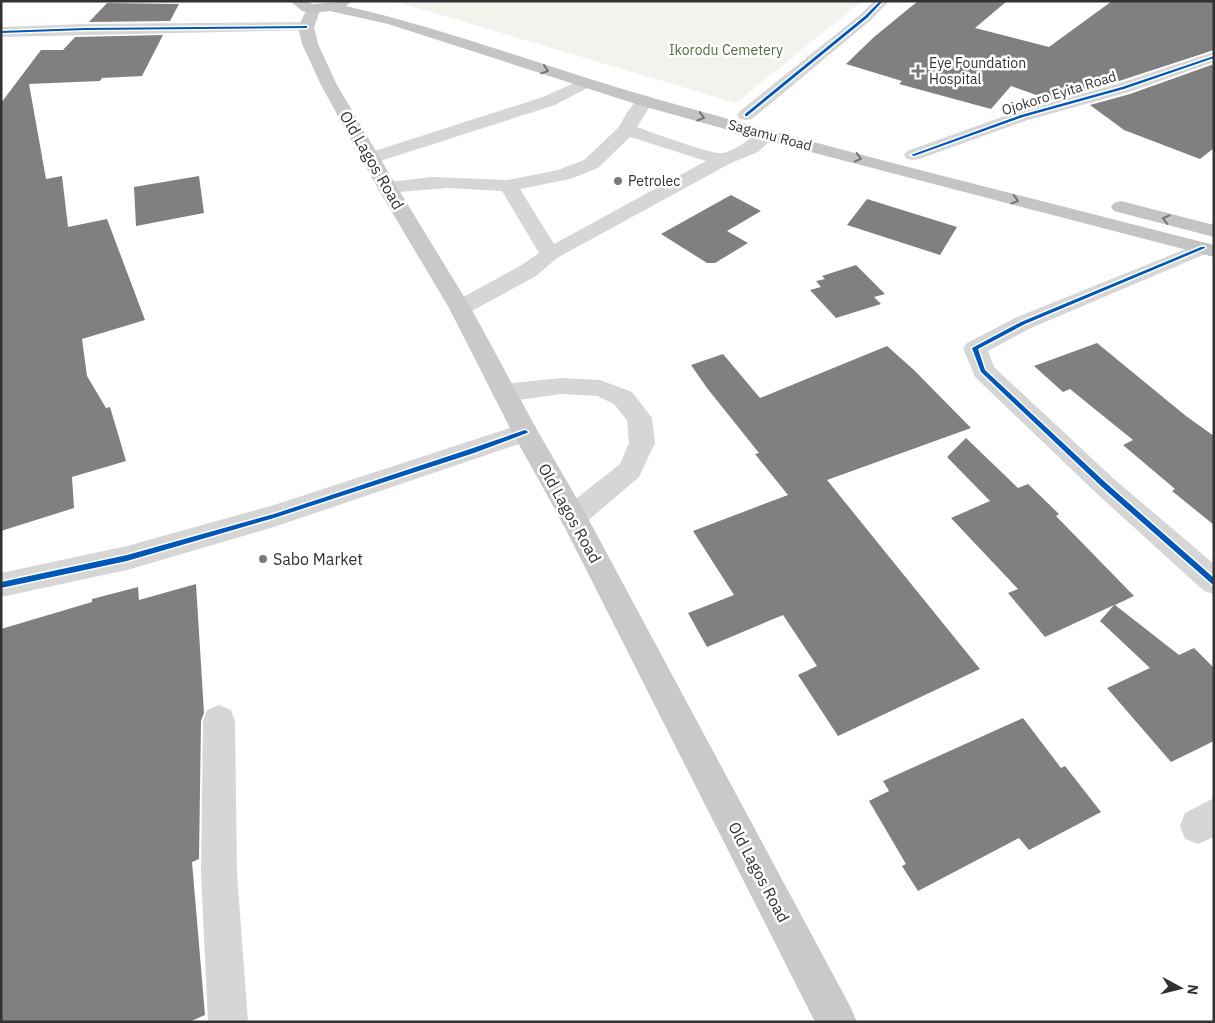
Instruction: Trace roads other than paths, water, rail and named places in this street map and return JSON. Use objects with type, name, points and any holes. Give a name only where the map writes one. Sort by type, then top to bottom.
[{"type":"highway","name":"Sagamu Road","points":[[369,1],[480,38],[746,114],[941,162]]},
{"type":"highway","name":"Sagamu Road","points":[[318,9],[392,21],[585,83],[767,135],[1210,243]]},
{"type":"highway","points":[[1101,202],[1210,243]]},
{"type":"main road","name":"Old Lagos Road","points":[[318,9],[310,44],[330,85],[387,187],[460,308],[524,432],[573,517],[837,1022]]},
{"type":"street","points":[[746,114],[866,17],[882,1]]},
{"type":"street","points":[[1,32],[85,29],[318,9]]},
{"type":"street","name":"Ojokoro Eyita Road","points":[[912,155],[1022,116],[1123,88],[1214,57]]},
{"type":"street","points":[[371,158],[549,101],[585,83]]},
{"type":"street","points":[[387,187],[417,183],[476,183],[508,186],[563,175],[591,164],[627,130],[635,114],[645,101]]},
{"type":"street","points":[[627,130],[722,160]]},
{"type":"street","points":[[460,308],[528,271],[550,254],[722,160],[752,148],[767,135]]},
{"type":"street","points":[[508,186],[550,254]]},
{"type":"street","points":[[1210,243],[1023,323],[975,348],[983,370],[1104,484],[1214,582]]},
{"type":"street","points":[[504,393],[562,386],[600,388],[623,398],[639,418],[642,443],[630,470],[573,517]]},
{"type":"street","points":[[1,585],[127,558],[274,516],[524,432]]},
{"type":"street","points":[[219,722],[219,873],[228,1022]]},
{"type":"place","name":"Eye Foundation Hospital","points":[[918,71]]},
{"type":"place","name":"Petrolec","points":[[618,181]]},
{"type":"place","name":"Sabo Market","points":[[263,559]]},
{"type":"park label","name":"Ikorodu Cemetery","points":[[726,50]]}]
